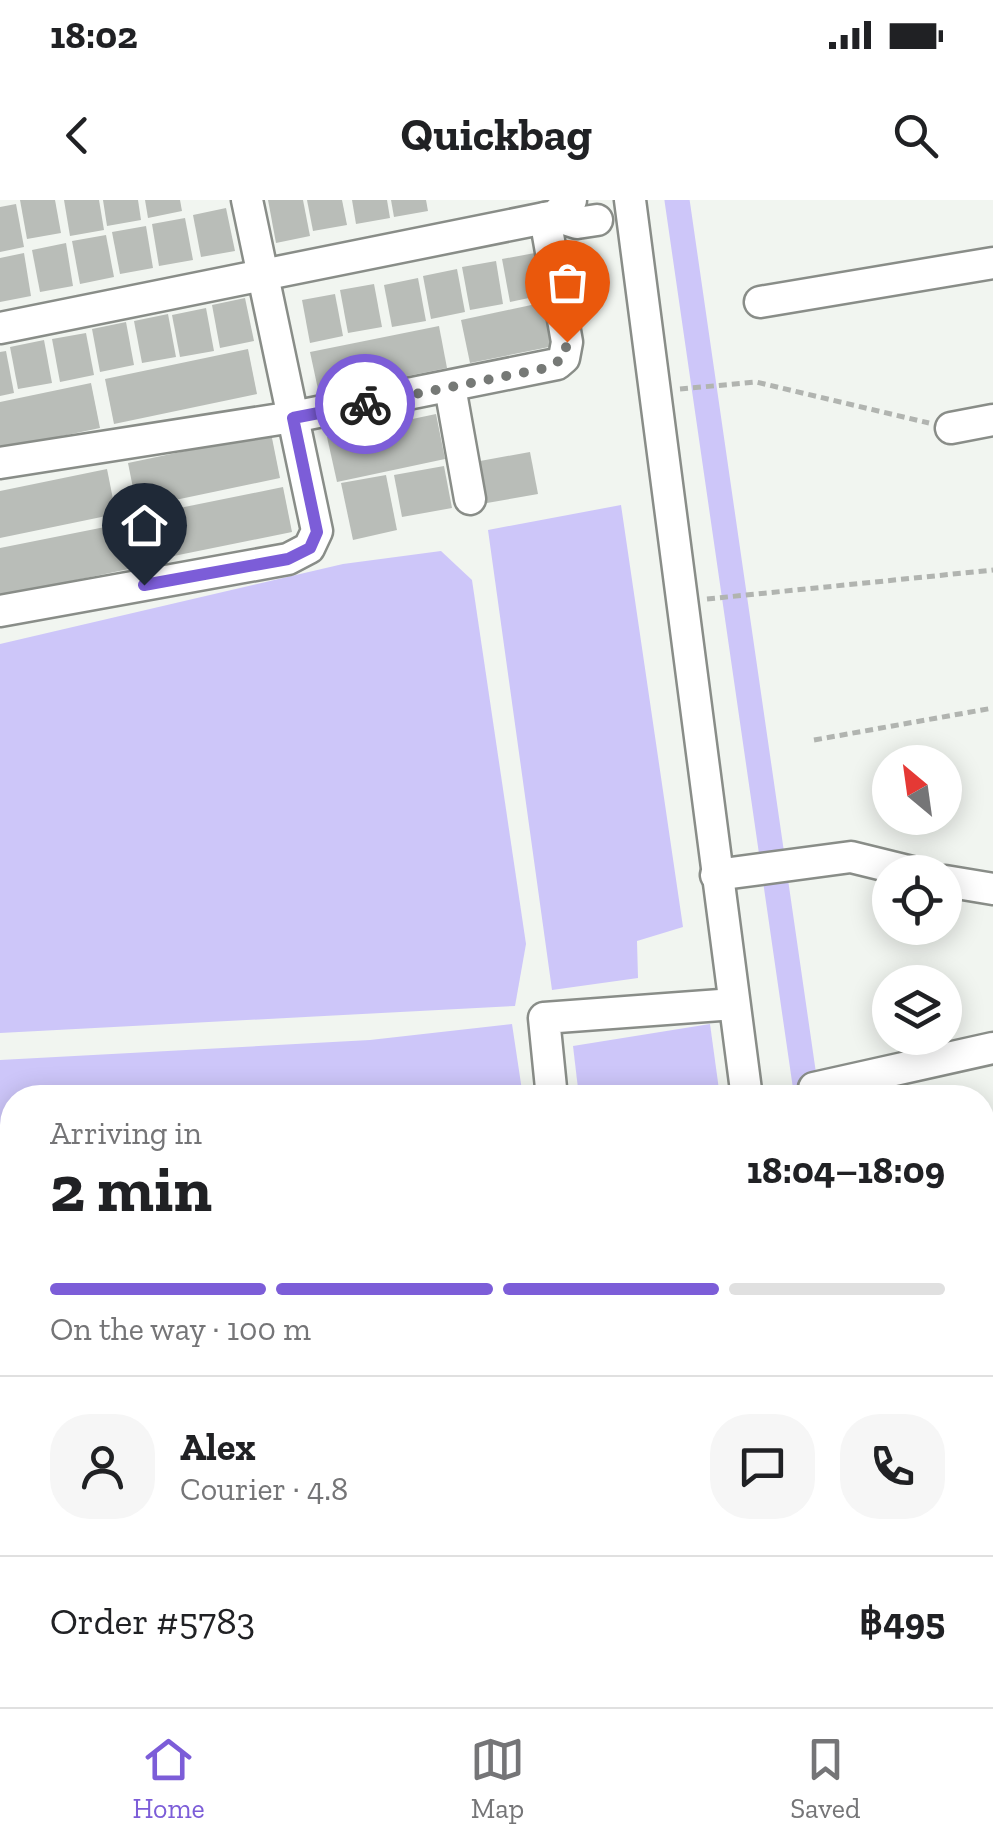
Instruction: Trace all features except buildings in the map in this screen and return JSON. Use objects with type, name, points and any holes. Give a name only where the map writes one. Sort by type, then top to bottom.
[{"type":"street","points":[[0,611],[288,559],[310,548],[317,532],[266,275],[247,200]]},
{"type":"street","points":[[0,463],[293,418],[546,368],[564,358],[567,342],[557,211]]},
{"type":"street","points":[[0,328],[557,211],[577,223],[619,213],[724,874],[734,1004],[745,1085]]},
{"type":"street","points":[[760,302],[993,263]]},
{"type":"street","points":[[450,387],[470,500]]},
{"type":"street","points":[[952,428],[993,420]]},
{"type":"street","points":[[724,874],[851,857],[872,862]]},
{"type":"street","points":[[962,885],[984,891],[993,888]]},
{"type":"street","points":[[551,1085],[544,1018],[734,1004]]},
{"type":"street","points":[[827,1085],[993,1048]]},
{"type":"path","points":[[672,390],[756,382],[952,428]]},
{"type":"path","points":[[701,600],[993,570]]},
{"type":"path","points":[[814,740],[993,708]]},
{"type":"shaded area","points":[[621,505],[683,927],[637,941],[638,978],[552,990],[488,530]]},
{"type":"shaded area","points":[[441,551],[472,580],[526,944],[515,1006],[0,1033],[0,644],[343,564]]},
{"type":"shaded area","points":[[512,1024],[521,1085],[0,1085],[0,1060],[370,1040]]},
{"type":"shaded area","points":[[710,1024],[718,1085],[578,1085],[573,1046]]},
{"type":"waterway","points":[[677,200],[805,1085]]},
{"type":"way so far","points":[[365,404],[546,368],[564,358],[567,342]]},
{"type":"route","points":[[144,585],[288,559],[310,548],[317,532],[293,418],[365,404]]}]
